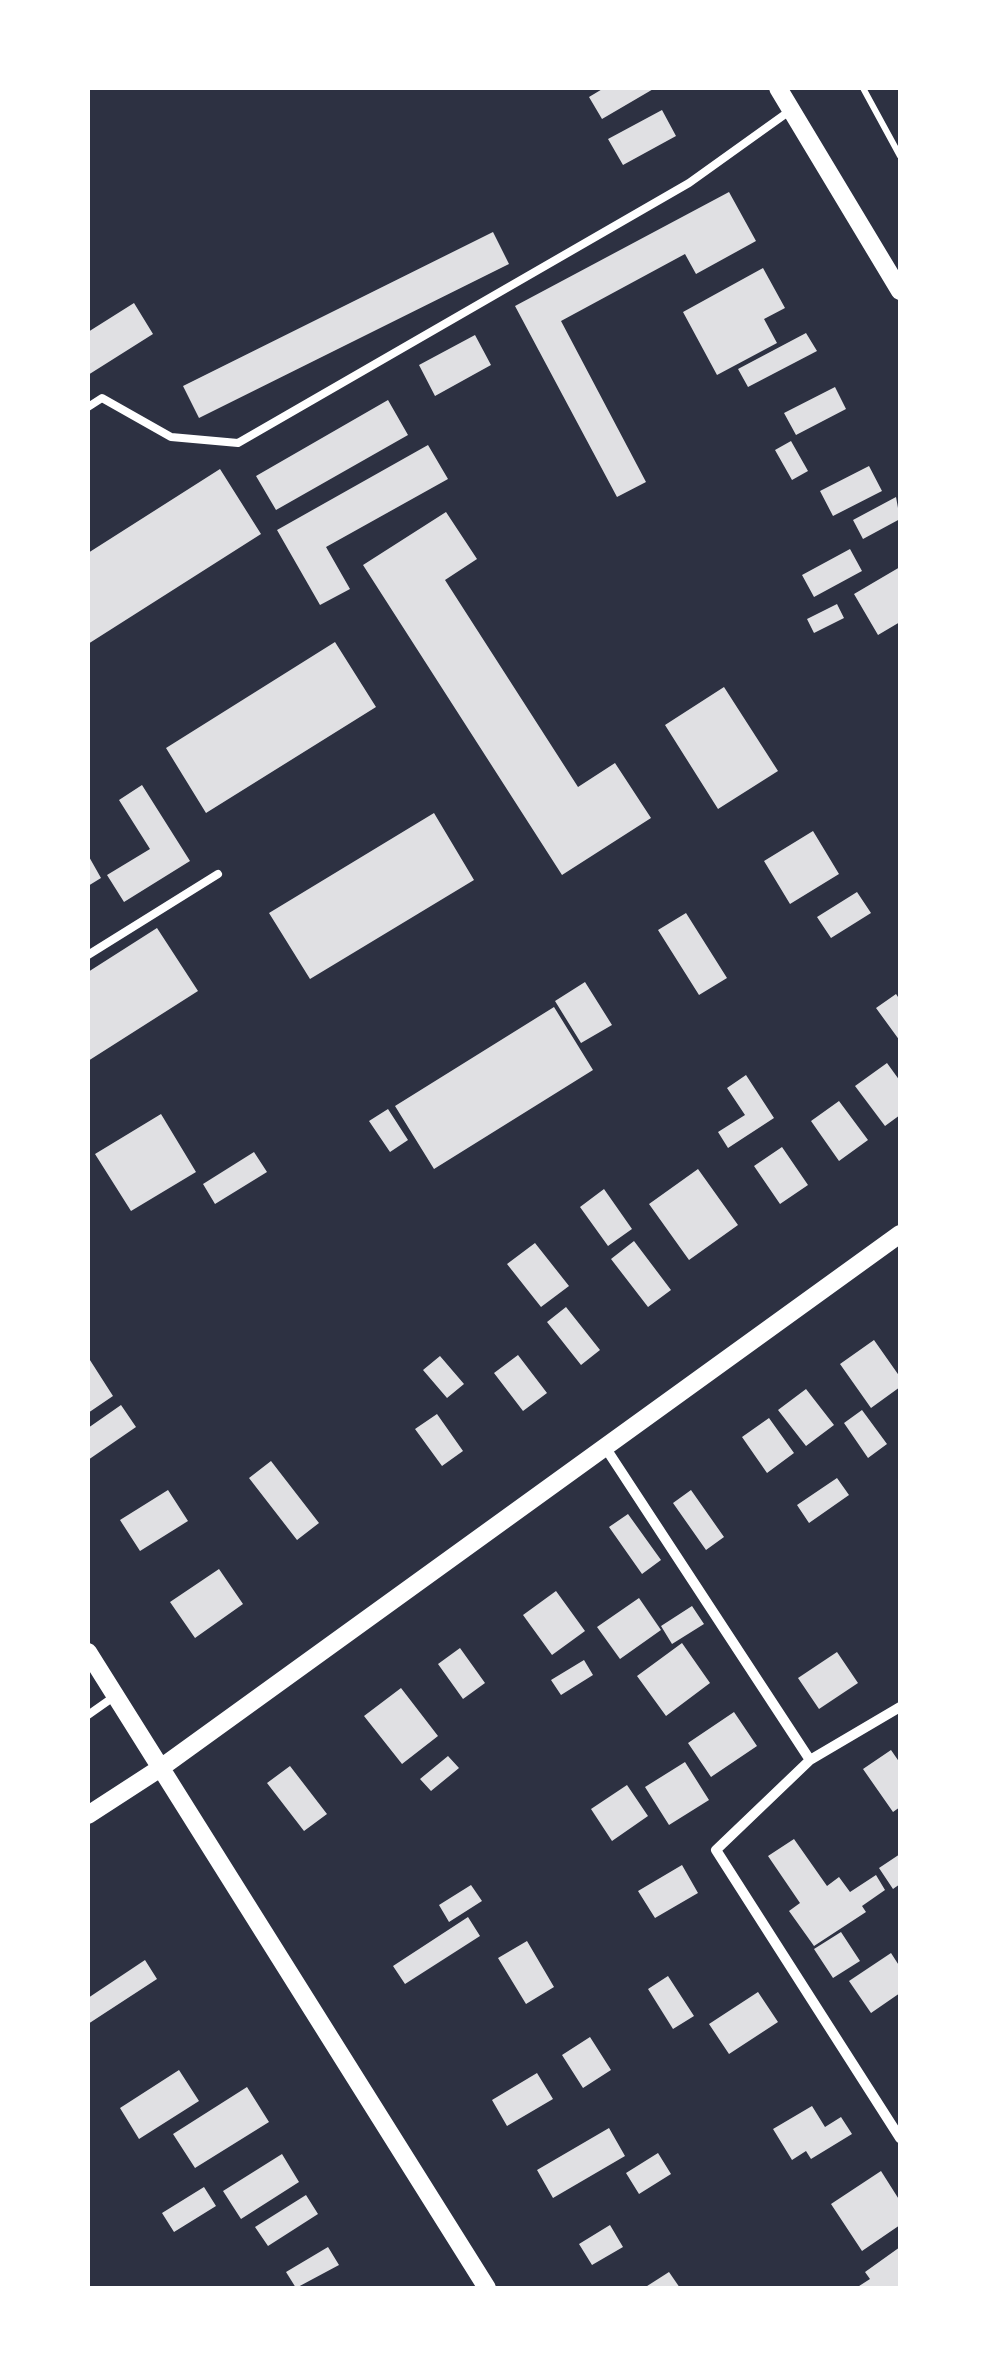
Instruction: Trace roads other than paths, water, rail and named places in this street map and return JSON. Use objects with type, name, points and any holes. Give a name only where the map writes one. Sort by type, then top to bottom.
[{"type":"street","points":[[778,88],[900,291]]},
{"type":"street","points":[[88,1814],[162,1767],[900,1234]]},
{"type":"street","points":[[606,1447],[810,1760]]},
{"type":"street","points":[[88,1652],[487,2288]]},
{"type":"street","points":[[900,1707],[810,1760],[716,1850],[900,2138]]},
{"type":"lane","points":[[88,407],[102,398],[172,437],[238,443],[688,183],[791,110]]},
{"type":"lane","points":[[88,955],[218,874]]},
{"type":"lane","points":[[88,1715],[116,1696]]}]
